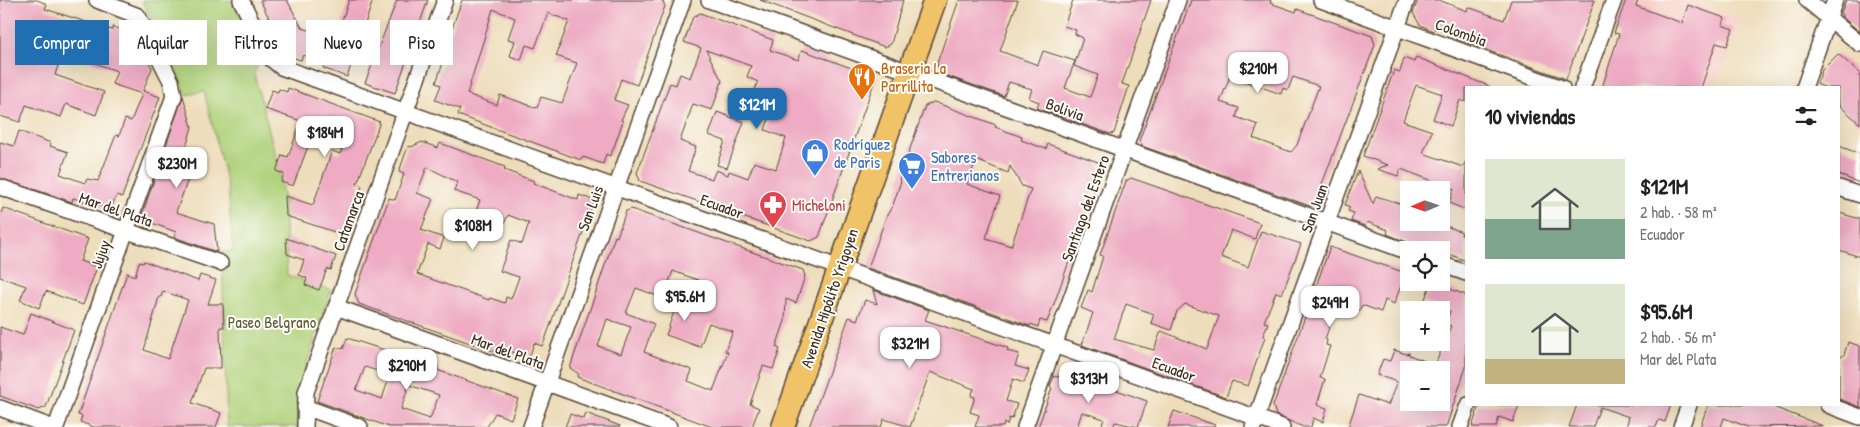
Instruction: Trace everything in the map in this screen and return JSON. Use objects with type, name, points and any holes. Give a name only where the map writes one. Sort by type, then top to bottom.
[{"type":"main road","name":"Avenida Hipólito Yrigoyen","points":[[783,427],[935,0]]},
{"type":"street","name":"Jujuy","points":[[56,427],[172,104],[173,91],[171,81],[138,16],[97,0]]},
{"type":"street","name":"Ecuador","points":[[241,0],[274,62],[616,187],[840,266],[1055,345],[1254,422],[1282,427]]},
{"type":"street","name":"Catamarca","points":[[305,427],[306,392],[446,0]]},
{"type":"street","name":"San Luis","points":[[531,427],[683,0]]},
{"type":"street","name":"Bolivia","points":[[709,0],[1400,249]]},
{"type":"street","name":"Santiago del Estero","points":[[1025,427],[1178,0]]},
{"type":"street","name":"Colombia","points":[[1321,0],[1556,86]]},
{"type":"street","name":"San Juan","points":[[1254,422],[1407,0]]},
{"type":"street","points":[[1583,86],[1614,0]]},
{"type":"street","points":[[1808,0],[1860,44]]},
{"type":"street","points":[[1805,86],[1835,0]]},
{"type":"street","name":"Mar del Plata","points":[[0,187],[220,264]]},
{"type":"street","points":[[1840,188],[1860,196]]},
{"type":"street","points":[[1450,267],[1465,273]]},
{"type":"street","name":"Mar del Plata","points":[[336,307],[546,384],[648,424],[669,427]]},
{"type":"street","points":[[1460,427],[1468,406]]},
{"type":"street","points":[[1681,427],[1688,406]]},
{"type":"street","points":[[1831,406],[1860,417]]},
{"type":"street","points":[[305,407],[360,427]]},
{"type":"street","points":[[0,408],[51,427]]},
{"type":"shaded area","points":[[1631,0],[1688,0],[1740,19],[1716,86],[1606,86],[1607,83],[1601,81]]},
{"type":"green space","name":"Paseo Belgrano","points":[[142,0],[232,0],[242,20],[217,20],[217,65],[258,65],[254,74],[278,164],[284,203],[287,275],[331,290],[299,388],[298,427],[227,427],[222,252],[233,251],[228,189],[204,91],[187,95],[173,65],[207,65],[207,20],[151,20]]},
{"type":"building","points":[[0,0],[37,0],[47,4],[45,9],[80,20],[15,20],[15,65],[58,65],[55,75],[104,92],[96,115],[66,104],[61,117],[26,105],[20,122],[0,116]]},
{"type":"building","points":[[260,0],[287,0],[302,28],[306,29],[306,56],[303,55],[301,60],[296,58],[296,20],[270,20]]},
{"type":"building","points":[[349,0],[373,0],[366,20],[342,20]]},
{"type":"building","points":[[397,0],[428,0],[421,20],[390,20],[390,65],[405,65],[395,93],[365,83],[372,65],[380,65],[380,44]]},
{"type":"building","points":[[462,0],[662,0],[665,6],[637,85],[621,79],[614,100],[628,105],[621,120],[623,121],[614,147],[610,156],[606,154],[603,164],[583,157],[581,160],[458,115],[460,109],[435,100],[441,85],[436,83],[442,65],[453,65],[453,26]],"holes":[[[493,9],[515,18],[508,39],[515,41],[510,56],[521,60],[526,45],[535,48],[548,13],[569,21],[556,56],[577,63],[562,103],[541,97],[537,108],[500,95],[497,105],[467,94]]]},
{"type":"building","points":[[760,0],[903,0],[891,44],[885,47]]},
{"type":"building","points":[[959,0],[1018,0],[1000,51],[1038,65],[1043,51],[1075,61],[1065,88],[1090,97],[1098,75],[1074,66],[1083,38],[1075,34],[1076,30],[1064,26],[1073,0],[1151,0],[1122,84],[1129,86],[1114,133],[1110,134],[1037,108],[1039,102],[1029,98],[1032,89],[1009,82],[1004,96],[939,73],[937,63]]},
{"type":"building","points":[[1191,0],[1271,0],[1270,3],[1296,12],[1297,9],[1372,36],[1375,45],[1314,205],[1310,206],[1142,146],[1139,141]],"holes":[[[1230,76],[1281,94],[1283,88],[1288,90],[1293,77],[1319,86],[1297,145],[1291,152],[1253,138],[1258,125],[1236,117],[1239,108],[1220,102]]]},
{"type":"building","points":[[1418,0],[1439,0],[1467,11],[1468,7],[1504,20],[1511,0],[1595,0],[1566,79],[1456,39],[1457,35],[1436,27],[1434,31],[1420,25],[1413,13]]},
{"type":"building","points":[[1626,0],[1638,0],[1636,6],[1682,23],[1688,5],[1725,18],[1722,25],[1733,29],[1727,46],[1716,43],[1702,86],[1603,86],[1619,34],[1614,33]]},
{"type":"building","points":[[1846,0],[1860,0],[1860,32],[1842,17],[1841,13]]},
{"type":"building","points":[[700,13],[773,40],[770,50],[798,60],[802,50],[876,77],[819,237],[811,241],[640,181],[637,173],[670,83],[676,85],[680,74],[690,78],[701,48],[684,42],[693,17]],"holes":[[[706,50],[751,66],[747,77],[758,82],[753,94],[775,102],[765,130],[786,138],[776,169],[754,162],[748,178],[729,171],[728,175],[716,170],[712,179],[688,171],[696,147],[680,141],[693,104],[712,110],[722,81]]]},
{"type":"building","points":[[113,27],[119,29],[119,65],[150,65],[152,68],[143,91],[160,97],[122,197],[117,195],[110,209],[73,198],[72,202],[0,178],[0,142],[14,146],[19,131],[51,143],[50,146],[68,152],[60,174],[85,183],[87,179],[98,181],[116,135],[119,136],[125,119],[131,121],[142,94],[112,84],[117,71],[100,65],[109,65],[109,29],[112,30]]},
{"type":"building","points":[[1838,54],[1860,73],[1860,124],[1840,106],[1840,86],[1822,86],[1817,84],[1822,70]]},
{"type":"building","points":[[1416,57],[1489,86],[1465,86],[1465,102],[1460,100],[1451,126],[1433,119],[1442,94],[1416,85],[1403,121],[1432,131],[1423,153],[1463,167],[1465,163],[1465,210],[1450,203],[1454,189],[1450,187],[1450,181],[1433,181],[1401,169],[1398,176],[1377,169],[1388,165],[1363,156],[1394,70],[1400,72],[1404,58],[1414,62]]},
{"type":"building","points":[[324,65],[351,65],[347,77],[323,68]]},
{"type":"building","points":[[288,88],[380,122],[357,184],[362,186],[344,235],[286,216],[285,196],[313,205],[332,151],[340,154],[348,131],[318,120],[293,186],[281,182],[284,174],[276,171],[282,155],[288,157],[301,121],[265,109],[272,90],[278,92],[279,89],[287,92]]},
{"type":"building","points":[[183,96],[192,127],[185,151],[197,155],[176,212],[214,224],[217,252],[174,237],[176,232],[152,223],[150,229],[144,227],[140,221]]},
{"type":"building","points":[[934,102],[996,125],[995,127],[1022,137],[1021,140],[1046,149],[1048,144],[1098,162],[1101,172],[1055,301],[1047,322],[1040,320],[1038,327],[1031,324],[1030,326],[868,268],[886,217],[893,205],[901,181],[899,180],[925,106]],"holes":[[[976,160],[1008,173],[1010,166],[1022,186],[1031,189],[1011,246],[986,238],[1000,196],[967,184]]]},
{"type":"building","points":[[717,112],[744,122],[727,168],[717,165],[725,141],[709,135]]},
{"type":"building","points":[[422,142],[438,148],[440,143],[505,167],[504,170],[578,200],[579,195],[590,199],[593,204],[545,340],[542,346],[534,343],[529,358],[509,351],[507,356],[359,304],[355,294],[389,198],[395,200],[404,174],[399,172],[408,146],[411,147]],"holes":[[[427,167],[457,182],[454,191],[480,200],[475,214],[504,224],[508,215],[529,223],[522,244],[511,240],[500,271],[519,277],[511,299],[506,297],[505,303],[490,298],[489,300],[417,274],[428,244],[440,249],[444,238],[421,230],[433,199],[417,193]]]},
{"type":"building","points":[[1840,146],[1860,154],[1860,183],[1840,175]]},
{"type":"building","points":[[1358,171],[1373,204],[1376,196],[1400,204],[1400,231],[1450,231],[1450,227],[1462,232],[1461,235],[1465,237],[1465,261],[1450,254],[1450,241],[1404,241],[1387,234],[1388,230],[1367,222],[1365,226],[1351,221],[1354,213],[1348,211],[1350,207],[1345,205]]},
{"type":"building","points":[[1131,178],[1260,223],[1255,239],[1231,230],[1221,257],[1248,267],[1261,231],[1301,244],[1282,294],[1276,292],[1264,322],[1268,323],[1263,336],[1265,337],[1248,386],[1232,381],[1226,397],[1082,345],[1093,313],[1081,308],[1088,290],[1092,292],[1103,256],[1100,255],[1126,181]],"holes":[[[1126,304],[1154,314],[1151,323],[1171,330],[1177,311],[1185,304],[1219,316],[1207,349],[1161,331],[1154,350],[1114,339]]]},
{"type":"building","points":[[3,208],[88,239],[80,261],[97,267],[83,305],[46,291],[39,308],[20,300],[26,286],[0,277],[0,215]]},
{"type":"building","points":[[631,209],[803,270],[805,276],[796,303],[786,299],[785,321],[776,347],[780,349],[773,369],[763,366],[750,404],[759,408],[752,427],[712,427],[577,377],[579,374],[570,368],[615,236],[617,237],[626,211]],"holes":[[[673,271],[698,280],[689,305],[678,300],[666,335],[700,347],[709,323],[733,332],[725,351],[728,352],[713,391],[688,381],[692,370],[644,352],[654,324],[626,313],[636,288],[663,298]],[[607,319],[631,327],[621,354],[598,346]]]},
{"type":"building","points":[[1840,213],[1860,219],[1860,257],[1840,250]]},
{"type":"building","points":[[286,238],[336,256],[331,270],[327,269],[319,290],[305,285],[307,278],[299,275],[304,260],[287,254]]},
{"type":"building","points":[[1330,247],[1400,271],[1400,288],[1394,304],[1385,300],[1381,312],[1362,305],[1359,311],[1338,303],[1325,339],[1327,340],[1326,345],[1330,346],[1320,378],[1325,379],[1317,405],[1327,408],[1323,422],[1313,418],[1311,427],[1303,427],[1276,415],[1273,406]]},
{"type":"building","points":[[144,261],[198,281],[200,275],[216,280],[208,304],[223,304],[224,327],[220,327],[221,368],[204,368],[192,403],[221,413],[216,427],[94,427],[80,422],[82,416],[78,415],[127,273],[135,276],[139,262],[143,263]],"holes":[[[163,291],[188,300],[168,359],[144,350],[159,297],[161,297]]]},
{"type":"building","points":[[1450,289],[1465,295],[1465,370],[1446,427],[1348,427],[1359,395],[1388,405],[1397,382],[1377,375],[1383,359],[1390,361],[1394,350],[1406,354],[1409,353],[1409,355],[1425,361],[1400,361],[1400,411],[1450,411],[1450,361],[1437,361],[1441,351],[1450,351],[1450,301],[1424,301],[1428,291],[1450,291]]},
{"type":"building","points":[[873,290],[929,310],[925,320],[1008,348],[1007,351],[1019,354],[1015,366],[1029,370],[1024,383],[1013,379],[1006,401],[1017,404],[1012,419],[1009,418],[1007,425],[1004,423],[1003,427],[975,427],[979,415],[970,412],[975,397],[971,396],[974,389],[930,372],[910,427],[884,419],[881,427],[809,427],[849,317],[857,320],[865,300],[877,304]]},
{"type":"building","points":[[31,313],[74,330],[46,407],[39,410],[0,396],[0,327],[23,335]]},
{"type":"building","points":[[347,338],[438,367],[437,370],[518,399],[511,419],[495,413],[487,427],[389,427],[317,401],[336,347],[343,349]],"holes":[[[365,367],[390,375],[382,399],[356,390]],[[409,385],[439,395],[430,419],[401,409]]]},
{"type":"building","points":[[1848,342],[1860,346],[1860,407],[1840,399],[1840,357],[1844,355]]},
{"type":"building","points":[[1067,372],[1147,401],[1138,427],[1115,422],[1113,427],[1101,427],[1104,419],[1082,412],[1077,427],[1038,427],[1052,388],[1050,386],[1054,376],[1058,377]]},
{"type":"building","points":[[1477,406],[1519,406],[1513,422],[1499,417],[1496,427],[1472,427]]},
{"type":"building","points":[[1577,406],[1671,406],[1665,422],[1659,420],[1656,427],[1626,427],[1629,417],[1600,407],[1593,427],[1569,427]]},
{"type":"building","points":[[1708,406],[1771,406],[1823,426],[1748,427],[1724,418],[1721,427],[1700,427]]},
{"type":"building","points":[[1174,411],[1215,425],[1214,427],[1168,427]]},
{"type":"building","points":[[586,413],[620,427],[565,427],[570,414],[584,419]]},
{"type":"place","name":"Braseria La Parrillita","points":[[862,101]]},
{"type":"place","name":"Rodríguez de Paris","points":[[815,177]]},
{"type":"place","name":"Sabores Entrerianos","points":[[912,190]]},
{"type":"place","name":"Micheloni","points":[[773,229]]}]
